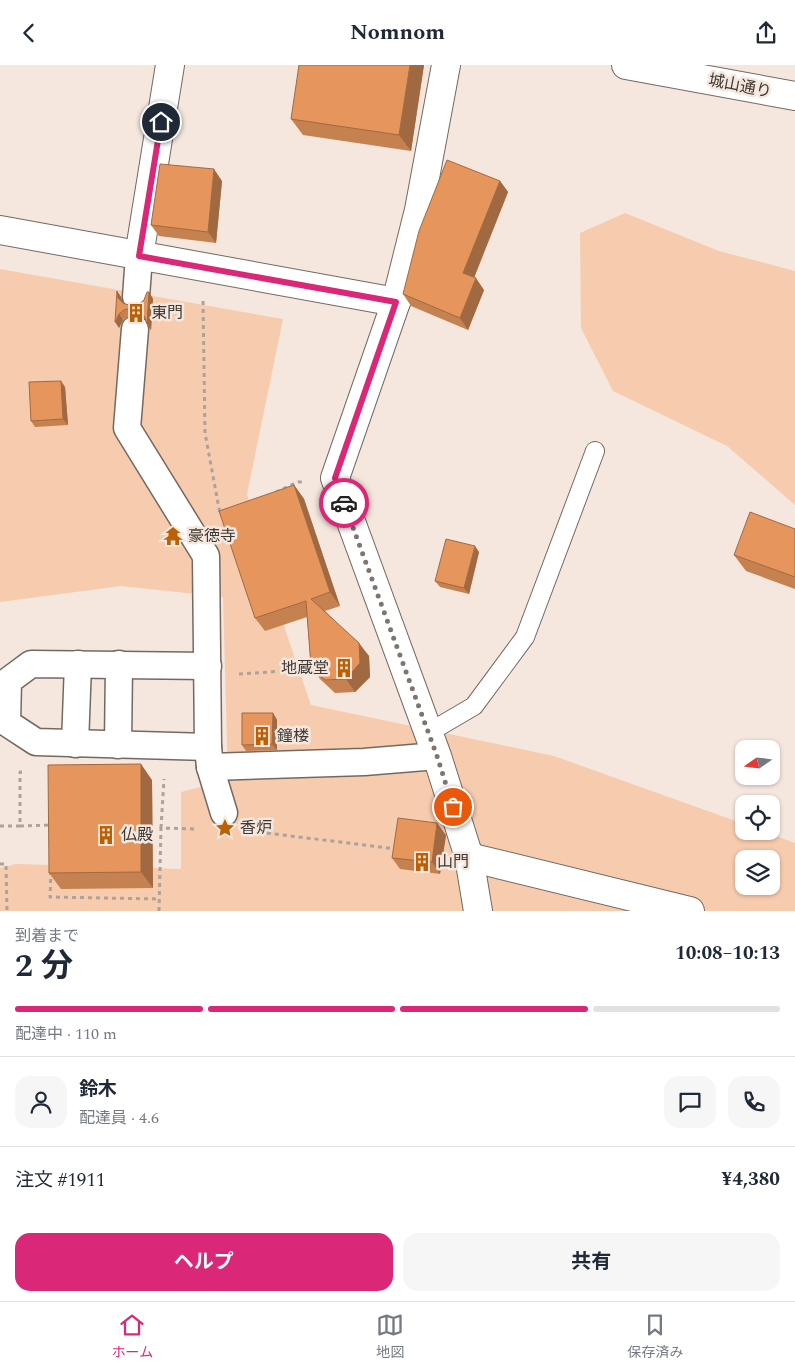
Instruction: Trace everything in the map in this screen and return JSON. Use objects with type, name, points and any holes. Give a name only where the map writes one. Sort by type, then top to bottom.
[{"type":"street","points":[[136,297],[139,256],[170,65]]},
{"type":"street","points":[[446,65],[419,210],[396,302],[335,478],[433,744],[469,857],[478,911]]},
{"type":"street","name":"城山通り","points":[[626,65],[795,96]]},
{"type":"street","points":[[0,230],[396,302]]},
{"type":"street","points":[[135,329],[127,427],[206,556],[209,757],[224,813]]},
{"type":"street","points":[[208,671],[119,664],[31,664],[8,681],[7,723],[36,742],[118,745],[209,757],[364,762],[433,744]]},
{"type":"street","points":[[75,744],[78,664]]},
{"type":"street","points":[[118,745],[119,664]]},
{"type":"street","points":[[469,857],[690,911]]},
{"type":"lane","points":[[433,744],[474,706],[525,637],[595,451]]},
{"type":"path","points":[[203,301],[205,433],[222,528],[206,556]]},
{"type":"path","points":[[271,494],[298,482],[308,482]]},
{"type":"path","points":[[208,671],[314,669]]},
{"type":"path","points":[[20,826],[20,772],[28,771]]},
{"type":"path","points":[[159,911],[164,776]]},
{"type":"path","points":[[52,816],[52,834]]},
{"type":"path","points":[[0,826],[52,825]]},
{"type":"path","points":[[161,828],[199,829]]},
{"type":"path","points":[[250,831],[403,849]]},
{"type":"path","points":[[0,865],[6,864],[6,911]]},
{"type":"path","points":[[51,870],[50,897],[159,899]]},
{"type":"shaded area","points":[[625,213],[719,251],[795,271],[795,505],[727,446],[613,391],[581,328],[580,233]]},
{"type":"shaded area","points":[[0,269],[283,319],[247,494],[286,632],[311,705],[554,756],[735,821],[735,840],[780,840],[780,837],[795,843],[795,911],[0,911],[0,868],[16,864],[181,869],[181,792],[228,780],[223,597],[121,586],[0,602]]},
{"type":"building","points":[[299,65],[410,65],[399,135],[291,119]]},
{"type":"building","points":[[447,160],[500,181],[463,273],[476,278],[460,318],[403,294],[419,231]]},
{"type":"building","points":[[160,164],[214,169],[208,232],[151,225]]},
{"type":"building","points":[[117,291],[118,298],[123,303],[131,306],[138,305],[144,300],[147,292],[149,292],[147,324],[140,311],[131,308],[119,314],[115,322]]},
{"type":"building","points":[[61,381],[63,419],[31,421],[29,382]]},
{"type":"building","points":[[294,485],[330,592],[311,599],[359,643],[360,663],[346,679],[325,680],[311,666],[306,601],[255,618],[219,511]]},
{"type":"building","points":[[750,512],[795,529],[795,577],[734,555]]},
{"type":"building","points":[[446,539],[475,546],[464,588],[435,581]]},
{"type":"building","name":"鐘楼","points":[[242,713],[273,713],[272,744],[242,745]]},
{"type":"building","name":"仏殿","points":[[141,764],[141,872],[49,873],[48,765]]},
{"type":"building","points":[[398,818],[437,823],[432,862],[392,858]]},
{"type":"way so far","points":[[344,503],[437,756],[453,807]]},
{"type":"place","name":"東門","points":[[136,313]]},
{"type":"place","name":"豪徳寺","points":[[173,536]]},
{"type":"place","name":"地蔵堂","points":[[344,668]]},
{"type":"place","name":"鐘楼","points":[[262,736]]},
{"type":"place","name":"香炉","points":[[225,828]]},
{"type":"place","name":"仏殿","points":[[106,835]]},
{"type":"place","name":"山門","points":[[422,862]]},
{"type":"route","points":[[161,122],[139,256],[396,302],[335,478],[344,503]]}]
